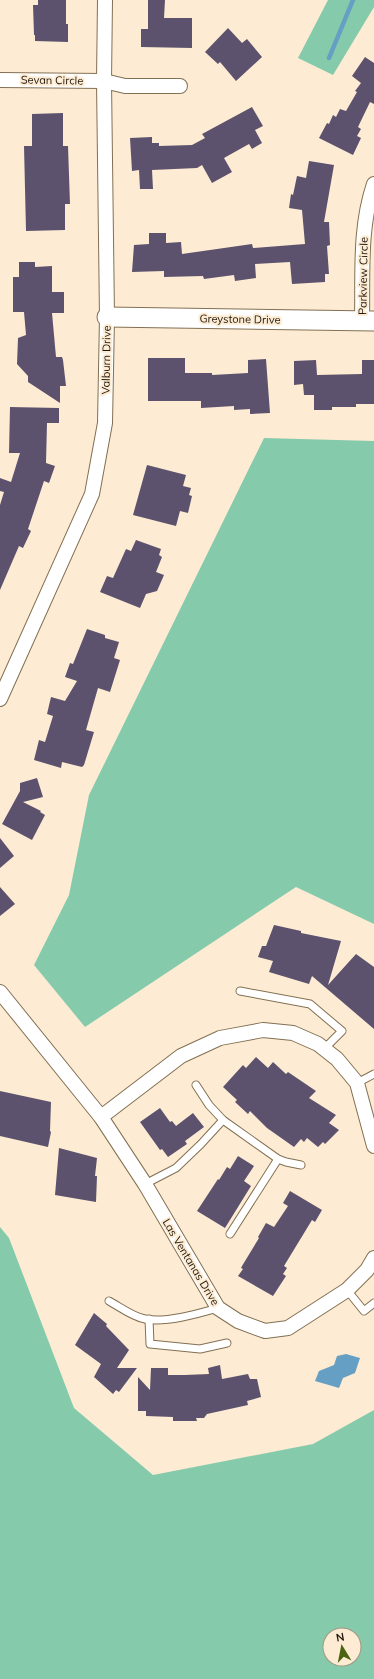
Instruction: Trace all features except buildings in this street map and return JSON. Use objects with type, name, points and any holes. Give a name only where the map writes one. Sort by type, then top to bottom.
[{"type":"street","name":"Valburn Drive","points":[[0,699],[92,494],[105,423],[107,317],[104,81],[105,0]]},
{"type":"street","name":"Sevan Circle","points":[[0,80],[104,81],[124,86],[180,86]]},
{"type":"street","name":"Parkview Circle","points":[[368,321],[363,228],[368,203],[374,184]]},
{"type":"street","name":"Greystone Drive","points":[[107,317],[368,321]]},
{"type":"street","name":"Las Ventanas Drive","points":[[0,992],[102,1117],[145,1184],[218,1308],[238,1321],[266,1331],[288,1328],[347,1290],[367,1270],[374,1258]]},
{"type":"street","points":[[102,1117],[181,1056],[220,1038],[263,1030],[293,1033],[318,1044],[337,1059],[357,1083],[374,1142]]},
{"type":"lane","points":[[240,991],[310,1004],[342,1031],[324,1049]]},
{"type":"lane","points":[[357,1083],[374,1074]]},
{"type":"lane","points":[[196,1085],[209,1105],[223,1120],[278,1159],[301,1165]]},
{"type":"lane","points":[[145,1184],[176,1168],[223,1120]]},
{"type":"lane","points":[[230,1234],[278,1159]]},
{"type":"lane","points":[[347,1290],[364,1311],[374,1303]]},
{"type":"lane","points":[[110,1301],[144,1319],[149,1320],[159,1320],[218,1308]]},
{"type":"lane","points":[[149,1320],[150,1344],[200,1349],[227,1343]]},
{"type":"green space","points":[[328,0],[374,0],[374,7],[333,75],[298,58]]},
{"type":"green space","points":[[264,438],[374,441],[374,924],[296,887],[85,1027],[34,965],[69,895],[89,795]]},
{"type":"green space","points":[[0,1227],[9,1238],[74,1408],[153,1475],[313,1444],[374,1410],[374,1679],[0,1679]]},
{"type":"water","points":[[346,1354],[360,1358],[355,1373],[343,1378],[339,1388],[315,1381],[319,1371],[334,1365],[337,1356]]},
{"type":"waterway","points":[[329,58],[353,0]]}]
